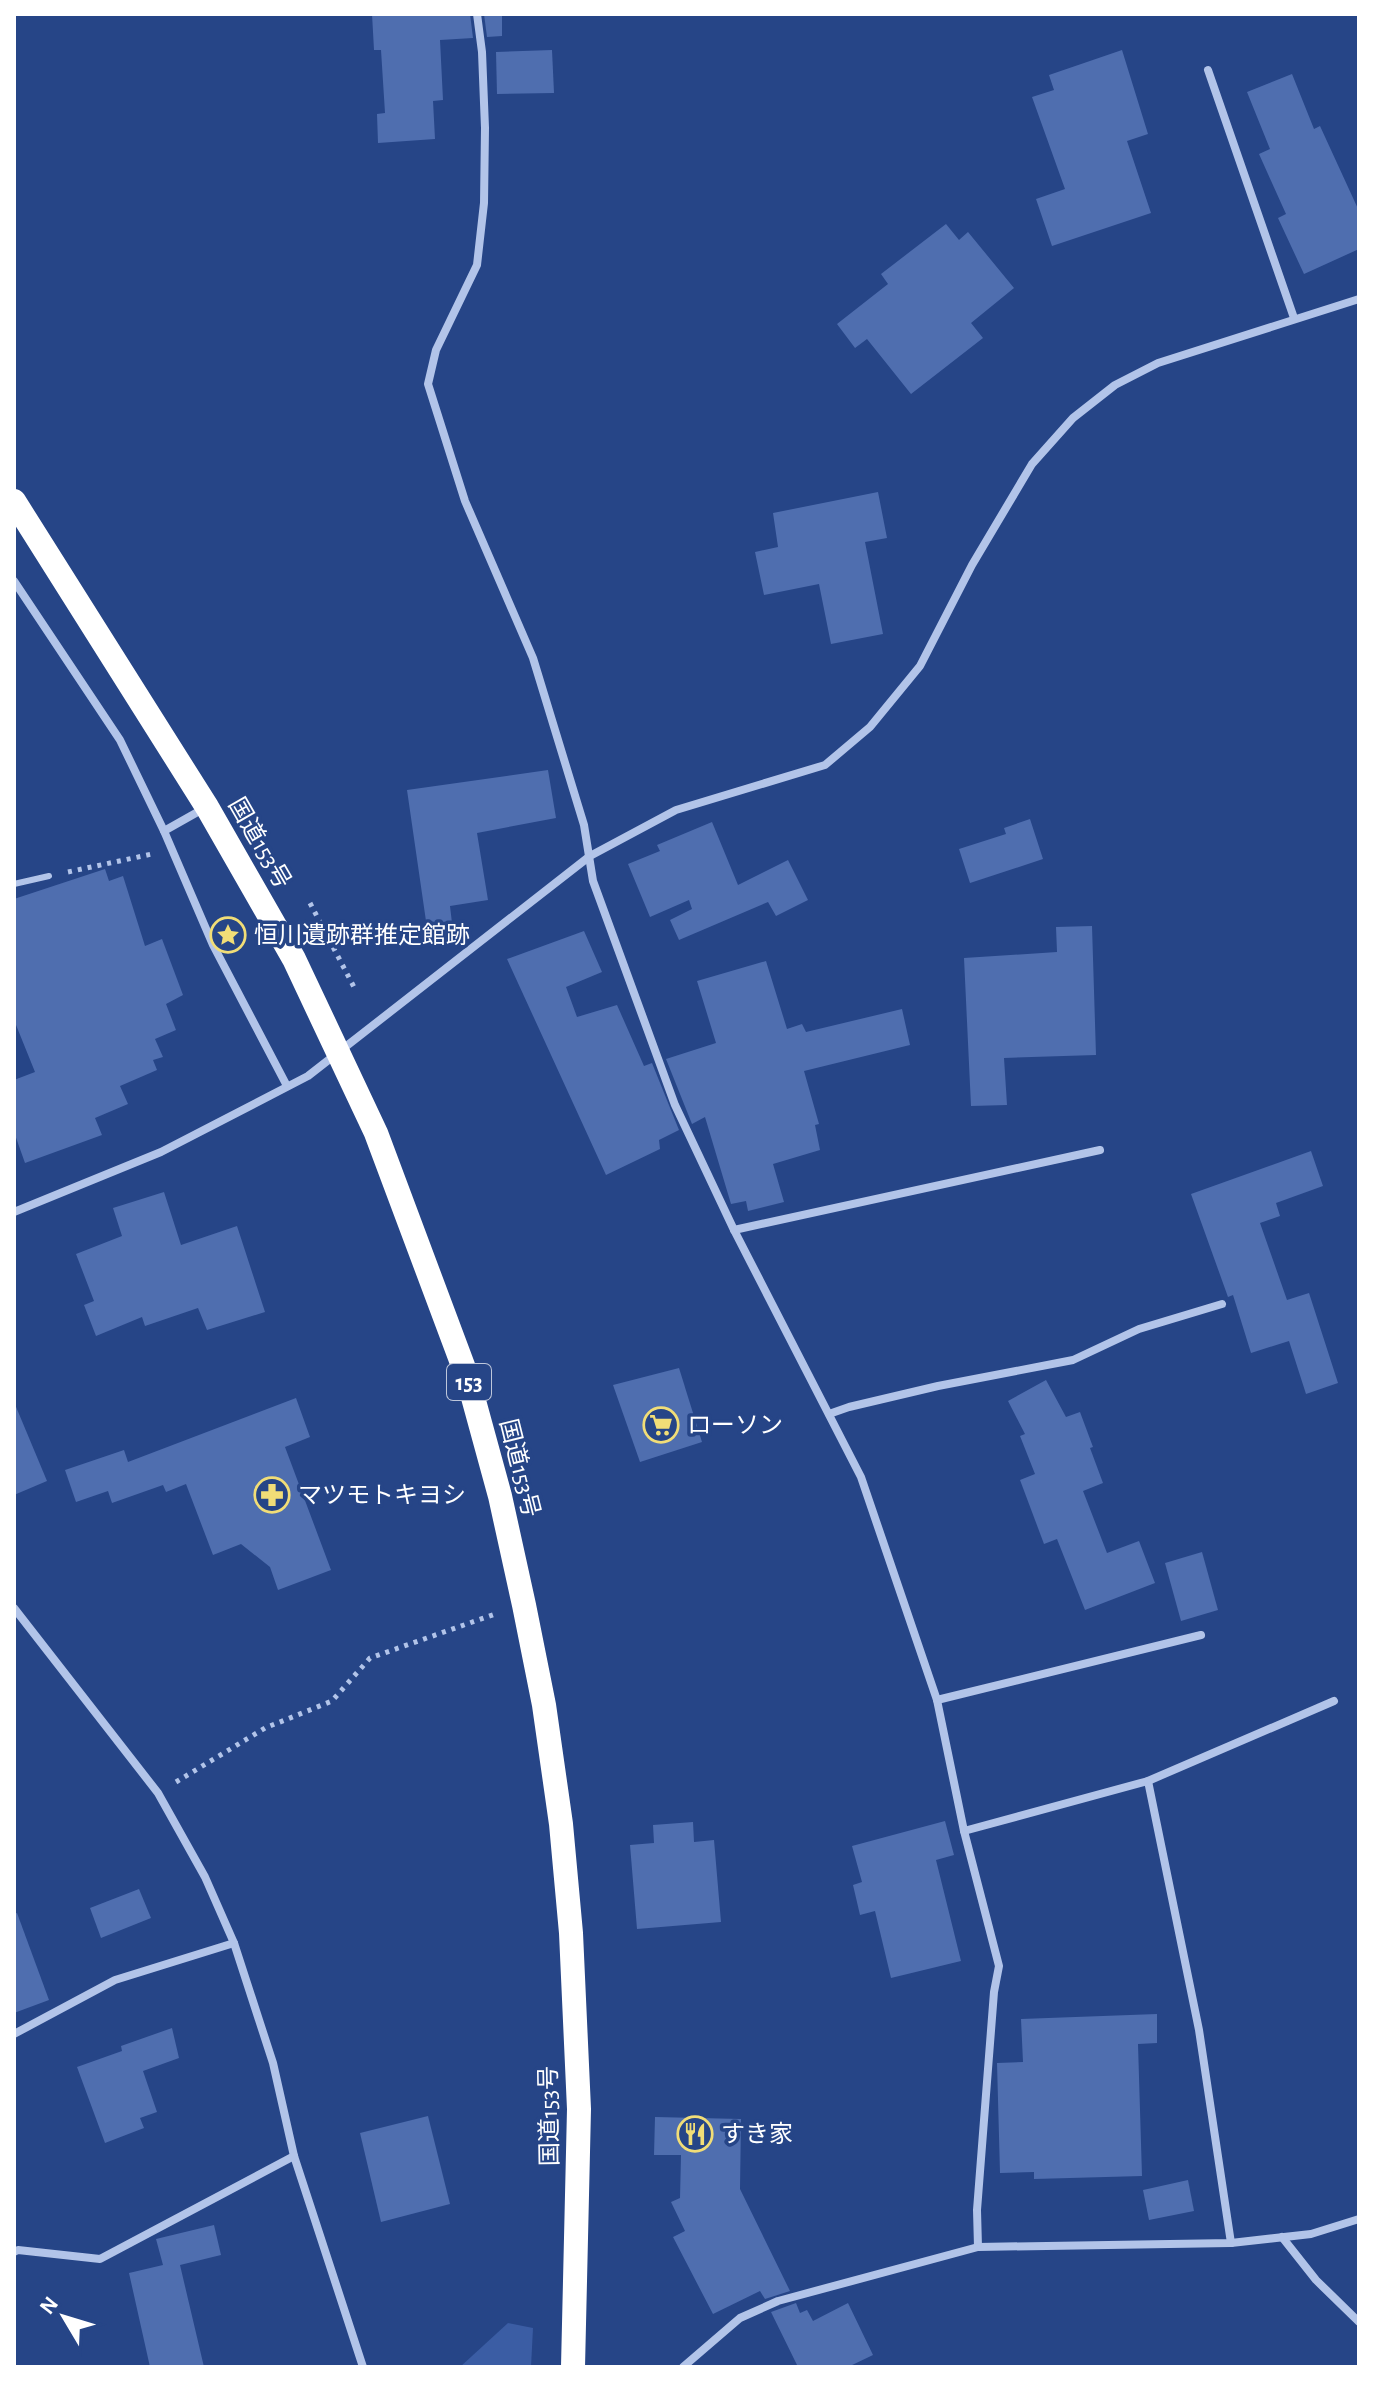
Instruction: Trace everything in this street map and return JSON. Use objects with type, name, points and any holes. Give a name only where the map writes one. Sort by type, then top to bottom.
[{"type":"highway","name":"国道153号","points":[[14,501],[207,807],[294,959],[376,1133],[468,1379],[500,1496],[524,1605],[544,1705],[561,1824],[571,1933],[579,2109],[573,2367]]},
{"type":"street","points":[[477,14],[485,128],[484,203],[477,265],[436,350],[428,384],[465,501],[533,658],[584,825],[593,881],[675,1105],[734,1230],[861,1477],[937,1700],[964,1831],[999,1966],[994,1992],[977,2210],[978,2247]]},
{"type":"street","points":[[1208,70],[1294,318]]},
{"type":"street","points":[[14,1212],[161,1152],[308,1076],[590,856],[676,810],[825,765],[870,727],[920,666],[972,565],[1032,464],[1073,418],[1115,385],[1158,363],[1359,299]]},
{"type":"street","points":[[14,581],[120,740],[173,850],[213,945],[287,1086]]},
{"type":"street","points":[[164,831],[207,807]]},
{"type":"street","points":[[734,1230],[1100,1150]]},
{"type":"street","points":[[829,1414],[938,1386],[1073,1360],[1139,1329],[1222,1304]]},
{"type":"street","points":[[14,1608],[158,1793],[205,1877],[234,1943],[273,2063],[294,2156],[363,2367]]},
{"type":"street","points":[[937,1700],[1201,1635]]},
{"type":"street","points":[[964,1831],[1148,1781],[1334,1701]]},
{"type":"street","points":[[1148,1781],[1199,2030],[1231,2243]]},
{"type":"street","points":[[14,2034],[115,1980],[234,1943]]},
{"type":"street","points":[[14,2252],[100,2259],[294,2156]]},
{"type":"street","points":[[683,2367],[740,2318],[778,2301],[978,2247],[1231,2243],[1311,2234],[1359,2219]]},
{"type":"street","points":[[1282,2237],[1316,2280],[1359,2322]]},
{"type":"lane","points":[[14,884],[49,876]]},
{"type":"path","points":[[49,876],[173,850]]},
{"type":"path","points":[[310,903],[355,989]]},
{"type":"path","points":[[158,1793],[265,1728],[332,1701],[370,1658],[524,1605]]},
{"type":"shaded area","points":[[508,2323],[533,2328],[531,2367],[460,2367]]},
{"type":"building","points":[[372,14],[470,14],[473,38],[440,40],[443,100],[433,101],[435,139],[378,143],[377,114],[385,113],[381,50],[374,50]]},
{"type":"building","points":[[484,14],[502,14],[502,36],[487,37]]},
{"type":"building","points":[[552,50],[554,93],[497,94],[496,52]]},
{"type":"building","points":[[1122,50],[1148,134],[1127,141],[1151,213],[1052,246],[1036,199],[1065,189],[1032,97],[1054,90],[1049,75]]},
{"type":"building","points":[[1292,74],[1314,129],[1320,126],[1359,211],[1359,249],[1304,274],[1278,218],[1286,214],[1259,154],[1270,149],[1247,92]]},
{"type":"building","points":[[946,224],[959,240],[968,232],[1014,288],[971,323],[983,338],[911,394],[867,339],[855,348],[837,324],[888,284],[881,274]]},
{"type":"building","points":[[878,492],[887,538],[865,542],[883,634],[831,644],[819,584],[764,595],[755,552],[778,547],[773,513]]},
{"type":"building","points":[[548,770],[556,818],[477,833],[488,900],[450,906],[452,923],[427,928],[407,790]]},
{"type":"building","points":[[1030,819],[1043,859],[970,883],[959,849],[1006,834],[1004,828]]},
{"type":"building","points":[[712,822],[738,885],[788,860],[808,900],[776,916],[768,902],[679,940],[670,920],[692,909],[689,900],[650,917],[628,864],[660,851],[657,845]]},
{"type":"building","points":[[105,869],[109,881],[123,876],[145,946],[162,939],[183,995],[166,1004],[176,1030],[155,1039],[163,1057],[153,1060],[157,1070],[120,1086],[128,1104],[95,1118],[102,1135],[25,1163],[14,1132],[14,1080],[35,1072],[14,1020],[14,899]]},
{"type":"building","points":[[1092,926],[1096,1055],[1004,1058],[1007,1105],[971,1106],[964,958],[1057,952],[1056,927]]},
{"type":"building","points":[[584,931],[602,972],[566,987],[577,1017],[617,1005],[644,1066],[652,1063],[679,1130],[659,1140],[660,1149],[606,1175],[507,959]]},
{"type":"building","points":[[766,961],[787,1029],[802,1024],[806,1032],[902,1009],[910,1045],[804,1071],[819,1124],[815,1125],[820,1150],[773,1164],[784,1202],[748,1211],[746,1201],[731,1204],[705,1117],[692,1124],[666,1059],[716,1043],[697,981]]},
{"type":"building","points":[[1311,1151],[1323,1186],[1276,1203],[1280,1216],[1260,1223],[1287,1300],[1309,1293],[1338,1383],[1306,1394],[1289,1341],[1251,1353],[1233,1295],[1228,1297],[1191,1194]]},
{"type":"building","points":[[164,1192],[181,1245],[237,1226],[265,1312],[207,1330],[198,1308],[145,1326],[142,1317],[96,1336],[84,1305],[94,1301],[76,1254],[122,1236],[113,1208]]},
{"type":"building","points":[[679,1368],[702,1442],[640,1462],[613,1385]]},
{"type":"building","points":[[1046,1380],[1066,1417],[1080,1412],[1093,1447],[1090,1448],[1103,1483],[1083,1491],[1107,1553],[1139,1541],[1155,1583],[1085,1610],[1057,1539],[1044,1544],[1020,1480],[1035,1474],[1020,1436],[1025,1434],[1008,1401]]},
{"type":"building","points":[[296,1398],[310,1437],[285,1447],[331,1570],[278,1590],[270,1567],[241,1544],[213,1555],[186,1484],[166,1492],[163,1485],[112,1503],[108,1491],[76,1502],[65,1470],[124,1450],[128,1462]]},
{"type":"building","points":[[14,1402],[47,1481],[14,1495]]},
{"type":"building","points":[[1202,1552],[1218,1610],[1181,1621],[1165,1563]]},
{"type":"building","points":[[945,1821],[954,1855],[936,1860],[961,1961],[891,1978],[875,1911],[860,1915],[853,1885],[862,1882],[852,1846]]},
{"type":"building","points":[[693,1822],[694,1842],[714,1840],[721,1922],[637,1929],[630,1845],[654,1843],[653,1825]]},
{"type":"building","points":[[139,1889],[151,1918],[101,1938],[90,1908]]},
{"type":"building","points":[[17,1913],[49,2000],[14,2013],[14,1914]]},
{"type":"building","points":[[1157,2014],[1157,2043],[1138,2044],[1142,2176],[1034,2179],[1034,2172],[1000,2173],[997,2063],[1023,2062],[1021,2019]]},
{"type":"building","points":[[172,2028],[179,2058],[143,2071],[157,2112],[140,2118],[144,2128],[105,2143],[77,2067],[122,2051],[121,2046]]},
{"type":"building","points":[[428,2116],[450,2204],[381,2222],[360,2133]]},
{"type":"building","points":[[655,2117],[741,2119],[740,2189],[790,2291],[765,2299],[760,2291],[713,2314],[673,2237],[685,2231],[671,2202],[680,2198],[681,2155],[654,2155]]},
{"type":"building","points":[[1188,2180],[1194,2211],[1149,2220],[1143,2190]]},
{"type":"building","points":[[214,2225],[221,2255],[180,2265],[204,2367],[150,2367],[129,2273],[163,2265],[156,2239]]},
{"type":"building","points":[[796,2303],[800,2313],[807,2310],[813,2321],[848,2303],[873,2355],[848,2367],[798,2367],[771,2312]]},
{"type":"place","name":"恒川遺跡群推定館跡","points":[[228,935]]},
{"type":"place","name":"ローソン","points":[[661,1425]]},
{"type":"place","name":"マツモトキヨシ","points":[[272,1495]]},
{"type":"place","name":"すき家","points":[[695,2134]]}]
